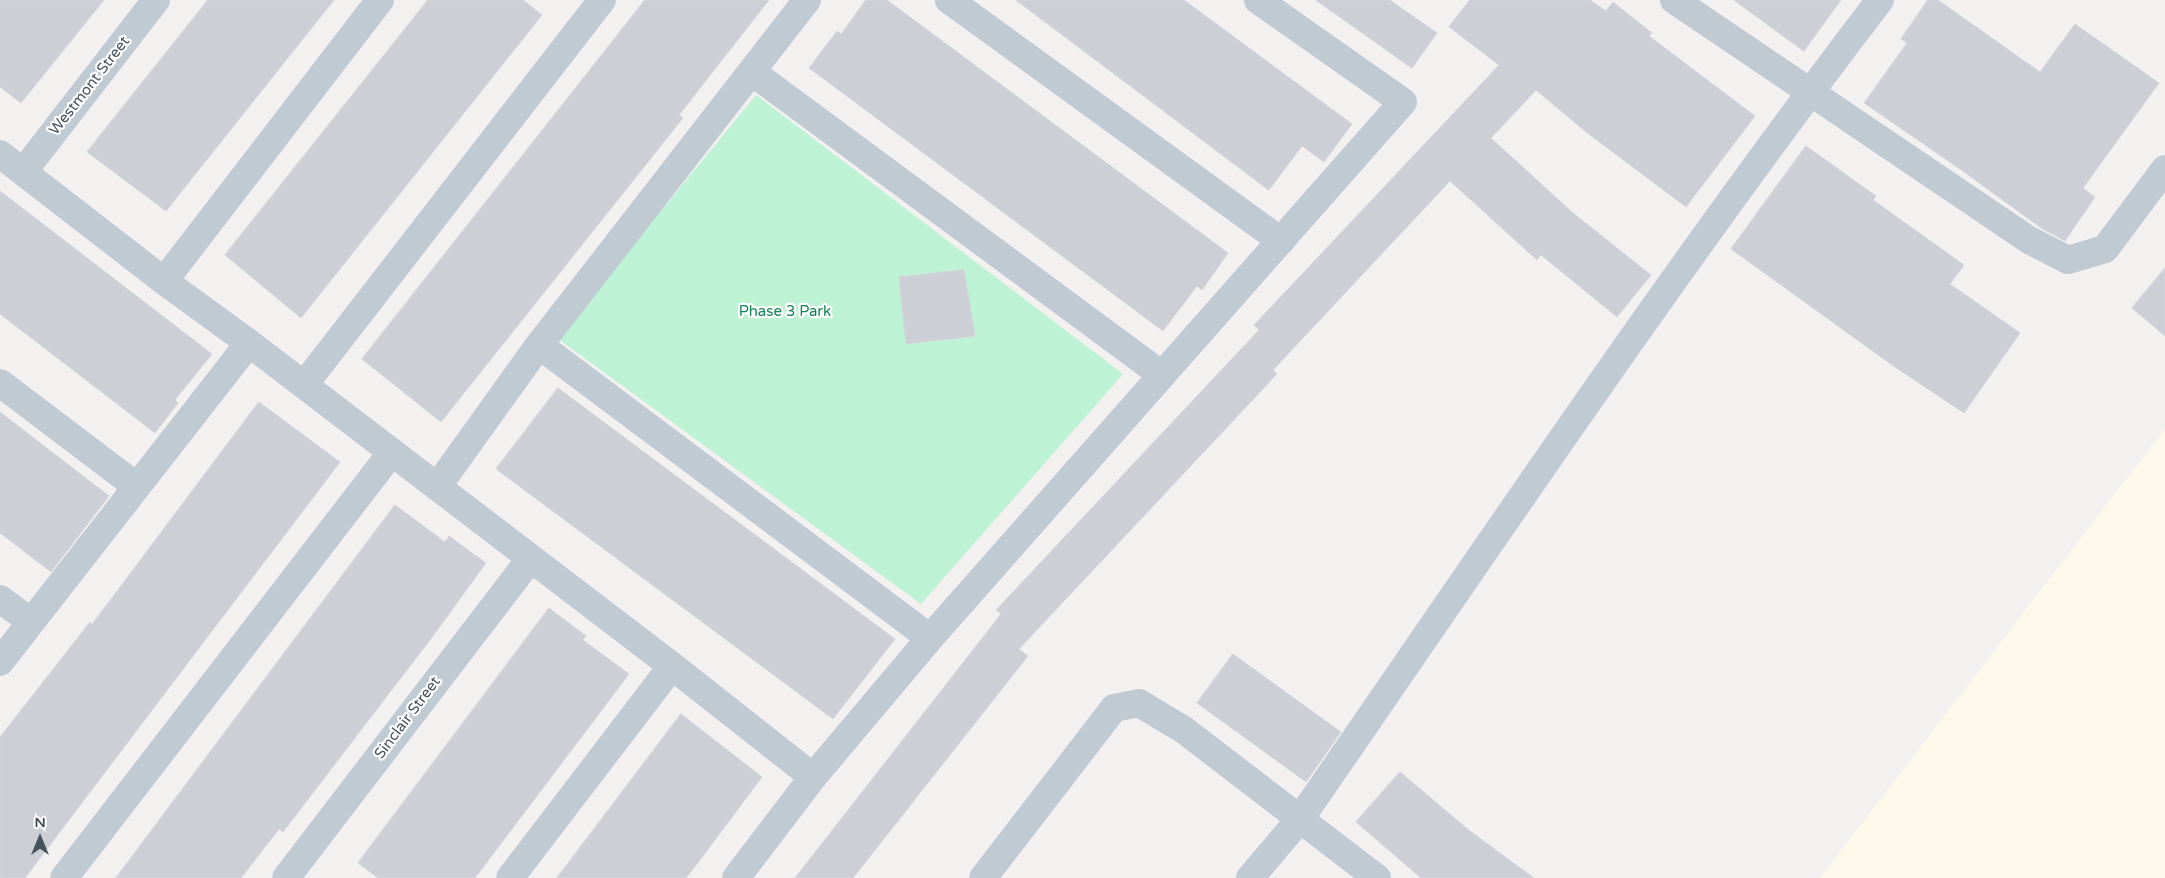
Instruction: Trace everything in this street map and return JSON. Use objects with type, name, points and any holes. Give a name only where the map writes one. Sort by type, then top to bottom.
[{"type":"street","name":"Westmont Street","points":[[23,172],[156,0]]},
{"type":"street","points":[[164,281],[380,0]]},
{"type":"street","points":[[304,385],[602,0]]},
{"type":"street","points":[[437,487],[539,345],[808,0]]},
{"type":"street","points":[[949,0],[1281,241]]},
{"type":"street","points":[[736,878],[813,778],[930,638],[1403,102],[1258,0]]},
{"type":"street","points":[[1674,0],[2029,240],[2068,260],[2106,249],[2165,169]]},
{"type":"street","points":[[1250,878],[1300,819],[1699,244],[1880,0]]},
{"type":"street","points":[[752,72],[1162,375]]},
{"type":"street","points":[[0,154],[164,281],[249,343],[672,666],[813,778]]},
{"type":"street","points":[[0,662],[30,621],[249,343]]},
{"type":"street","points":[[539,345],[930,638]]},
{"type":"street","points":[[0,383],[136,486]]},
{"type":"street","points":[[64,878],[392,452]]},
{"type":"street","name":"Sinclair Street","points":[[286,878],[531,558]]},
{"type":"street","points":[[0,599],[30,621]]},
{"type":"street","points":[[510,878],[672,666]]},
{"type":"street","points":[[984,878],[1114,708],[1139,704],[1184,730],[1377,878]]},
{"type":"shaded area","points":[[2165,429],[2165,878],[1820,878],[2086,531]]},
{"type":"green space","name":"Phase 3 Park","points":[[756,95],[1123,374],[921,604],[557,338]]},
{"type":"building","points":[[0,0],[104,0],[21,103],[0,87]]},
{"type":"building","points":[[208,0],[334,0],[166,211],[87,152]]},
{"type":"building","points":[[428,0],[523,0],[542,15],[301,318],[225,255]]},
{"type":"building","points":[[645,0],[769,0],[679,115],[683,118],[441,422],[362,359]]},
{"type":"building","points":[[866,0],[887,0],[1228,253],[1202,290],[1197,286],[1163,331],[809,68],[837,31],[841,34]]},
{"type":"building","points":[[1016,0],[1184,0],[1352,124],[1324,162],[1302,146],[1269,190]]},
{"type":"building","points":[[1316,0],[1390,0],[1437,33],[1412,68]]},
{"type":"building","points":[[1470,0],[1590,0],[1606,11],[1613,2],[1652,33],[1649,36],[1755,116],[1686,207],[1586,132],[1536,90],[1491,138],[1573,213],[1651,275],[1617,317],[1541,255],[1537,260],[1450,181],[1273,370],[1277,374],[1019,649],[1028,656],[853,878],[795,878],[1001,614],[996,610],[1259,330],[1254,325],[1499,65],[1449,27]]},
{"type":"building","points":[[1734,0],[1841,0],[1804,51]]},
{"type":"building","points":[[1928,0],[1938,0],[2040,72],[2075,24],[2159,83],[2083,188],[2095,197],[2065,241],[2041,228],[1864,103],[1907,43],[1901,39]]},
{"type":"building","points":[[1806,146],[1876,196],[1873,200],[1964,265],[1950,284],[2020,333],[1964,413],[1892,365],[1731,249]]},
{"type":"building","points":[[0,191],[212,354],[175,400],[178,403],[155,433],[0,314]]},
{"type":"building","points":[[2165,268],[2165,336],[2132,308]]},
{"type":"building","points":[[964,270],[975,336],[906,344],[899,277]]},
{"type":"building","points":[[558,388],[895,639],[833,719],[496,469]]},
{"type":"building","points":[[259,402],[340,462],[25,878],[0,878],[0,737],[90,622],[92,624]]},
{"type":"building","points":[[0,412],[109,496],[51,572],[0,533]]},
{"type":"building","points":[[395,505],[445,542],[449,536],[486,563],[433,636],[283,832],[279,829],[241,878],[116,878]]},
{"type":"building","points":[[549,608],[586,636],[583,640],[629,674],[475,878],[378,878],[358,863]]},
{"type":"building","points":[[1233,654],[1341,732],[1306,782],[1197,703]]},
{"type":"building","points":[[681,714],[762,777],[697,864],[686,878],[557,878]]},
{"type":"building","points":[[1400,772],[1470,831],[1534,878],[1421,878],[1356,822]]}]
